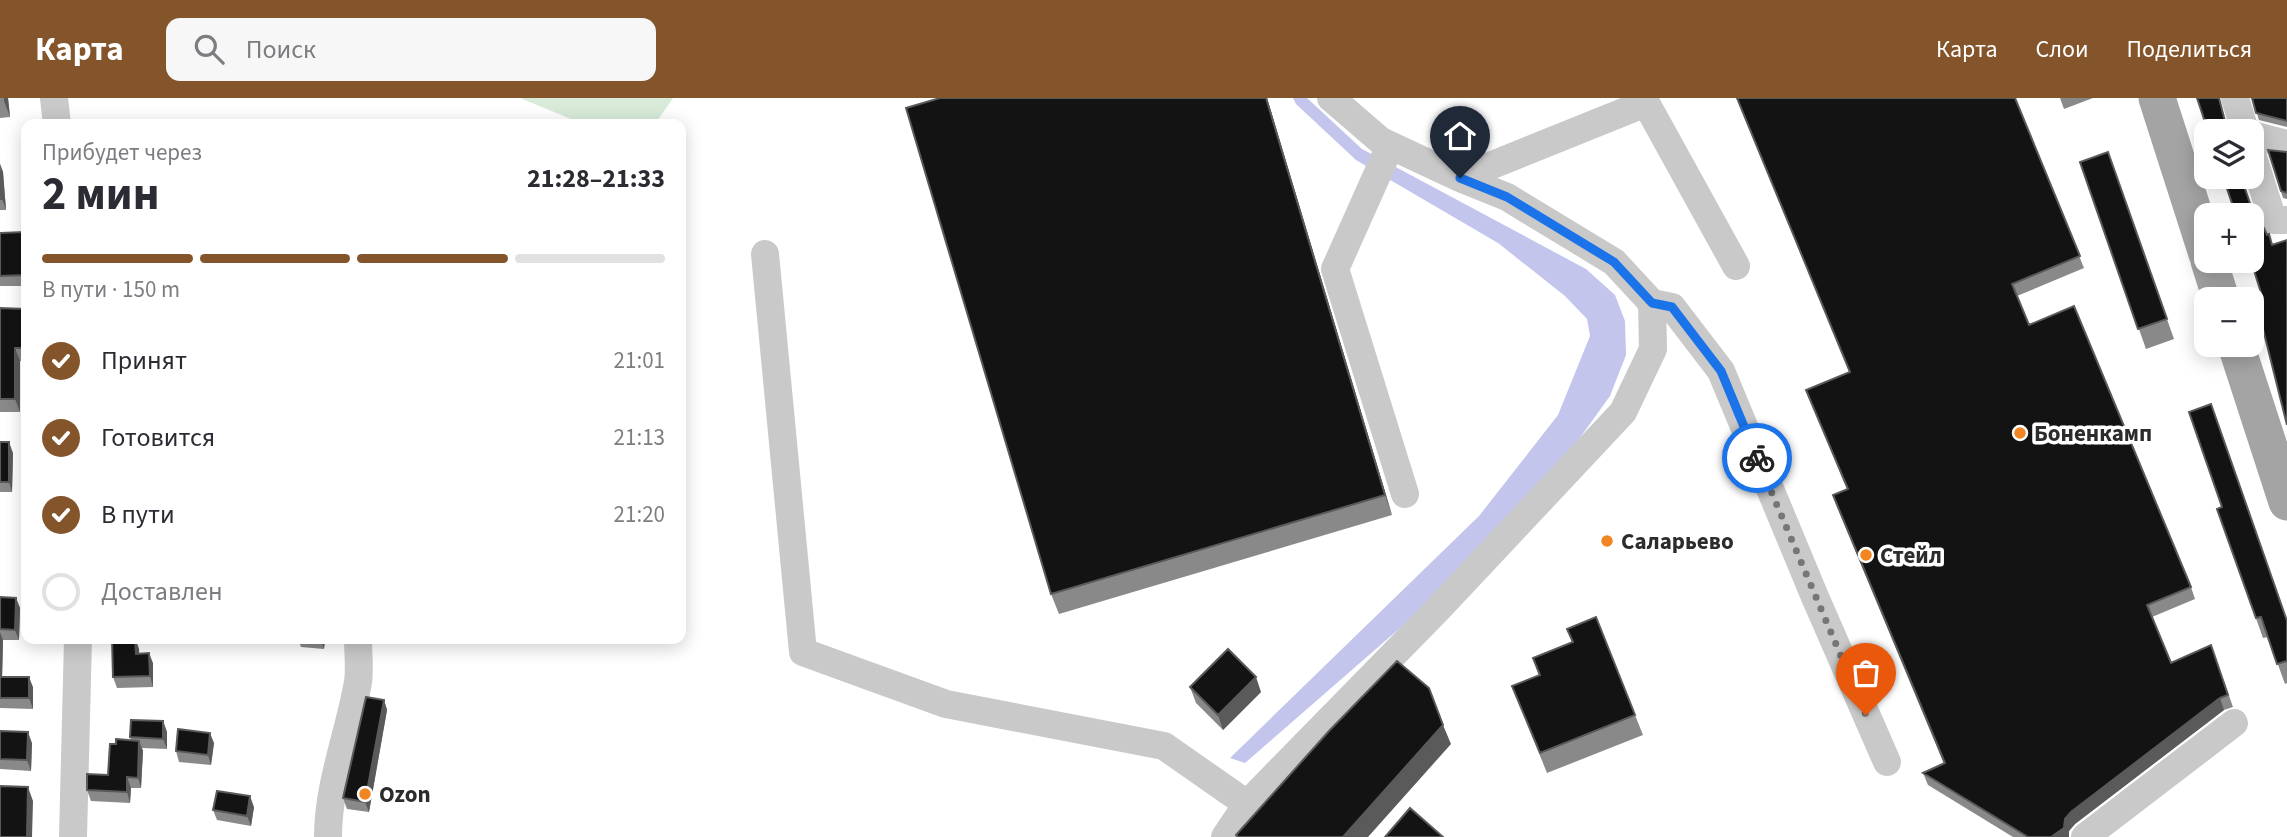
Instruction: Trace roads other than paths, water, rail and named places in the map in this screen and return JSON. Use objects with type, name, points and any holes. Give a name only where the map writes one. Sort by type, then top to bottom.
[{"type":"main road","points":[[2157,98],[2194,213]]},
{"type":"main road","points":[[2240,357],[2287,502]]},
{"type":"street","points":[[54,98],[56,119]]},
{"type":"street","points":[[1331,98],[1381,141],[1507,197],[1614,262],[1652,303],[1672,307],[1721,371],[1887,762]]},
{"type":"street","points":[[2235,98],[2241,119]]},
{"type":"street","points":[[1460,178],[1646,103],[1736,266]]},
{"type":"street","points":[[2264,138],[2287,144]]},
{"type":"street","points":[[1390,146],[1335,269],[1405,494]]},
{"type":"street","points":[[2263,189],[2273,220],[2287,220]]},
{"type":"street","points":[[765,254],[803,652],[946,704],[1164,746],[1247,804]]},
{"type":"street","points":[[1224,837],[1247,804],[1438,609],[1623,412],[1653,349],[1652,303]]},
{"type":"street","points":[[73,837],[78,644]]},
{"type":"street","points":[[328,837],[328,812],[359,679],[358,644]]},
{"type":"street","points":[[2085,837],[2234,723]]},
{"type":"water","points":[[1293,98],[1307,98],[1362,149],[1586,269],[1615,295],[1625,321],[1626,355],[1610,396],[1574,446],[1473,561],[1245,763],[1230,758],[1479,516],[1558,415],[1590,336],[1587,319],[1565,296],[1498,243],[1356,160],[1296,104]]},
{"type":"place","name":"Боненкамп","points":[[2020,433]]},
{"type":"place","name":"Саларьево","points":[[1607,541]]},
{"type":"place","name":"Стейл","points":[[1866,555]]},
{"type":"place","name":"Ozon","points":[[365,794]]}]
